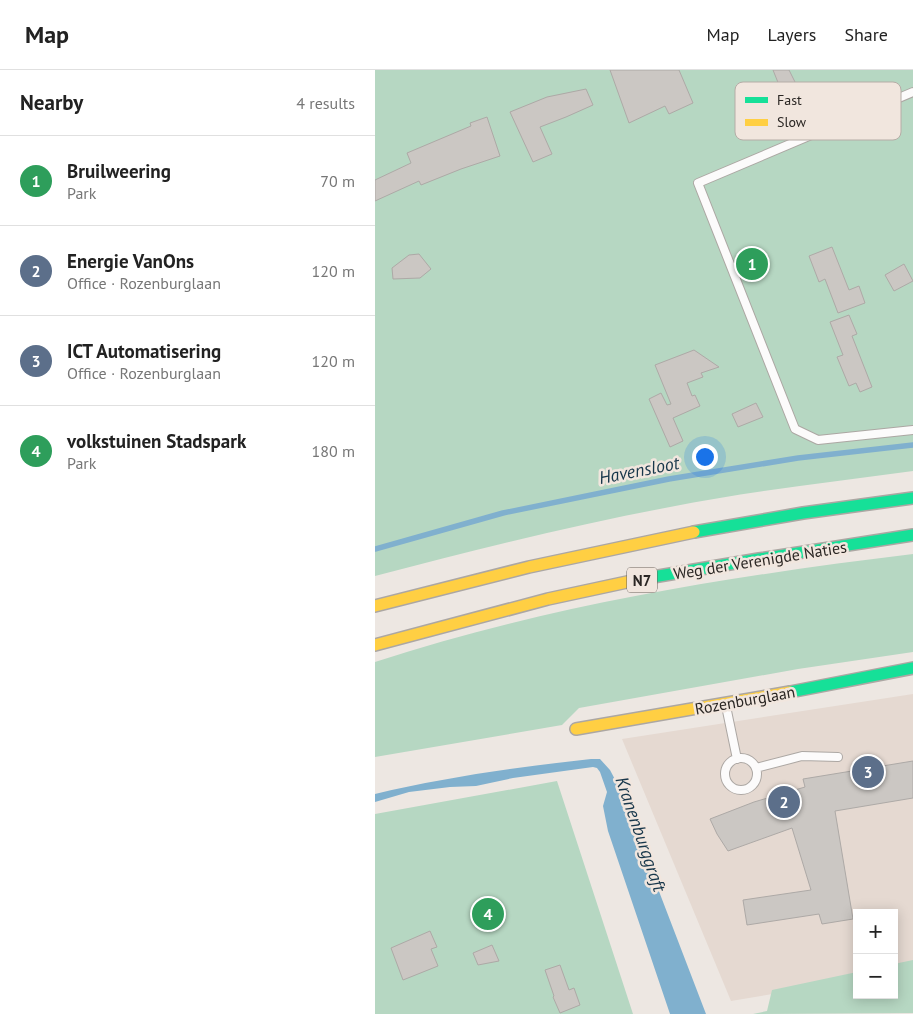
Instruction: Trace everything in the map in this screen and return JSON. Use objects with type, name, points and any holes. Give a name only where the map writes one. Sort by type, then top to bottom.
[{"type":"main road","name":"N7","points":[[375,606],[533,565],[719,526],[913,498]]},
{"type":"main road","name":"Weg der Verenigde Naties","points":[[375,645],[468,620],[605,587],[765,556],[913,536]]},
{"type":"main road","name":"Rozenburglaan","points":[[576,729],[725,704],[913,668]]},
{"type":"lane","points":[[901,97],[913,92]]},
{"type":"lane","points":[[800,140],[698,183],[795,429],[818,440],[913,430]]},
{"type":"lane","points":[[725,704],[737,759]]},
{"type":"lane","points":[[756,768],[802,756],[838,757]]},
{"type":"lane","points":[[737,759],[749,760],[756,768],[757,778],[746,789],[736,789],[728,782],[725,772],[730,763],[737,759]]},
{"type":"shaded area","points":[[913,694],[913,971],[898,973],[898,909],[853,909],[853,981],[731,1001],[622,739]]},
{"type":"green space","points":[[375,70],[913,70],[913,471],[700,501],[595,522],[375,576]]},
{"type":"green space","points":[[913,554],[913,652],[798,669],[579,708],[562,725],[375,757],[375,662],[507,624],[641,595],[777,572]]},
{"type":"green space","points":[[557,781],[633,1014],[375,1014],[375,814]]},
{"type":"green space","points":[[913,960],[913,1013],[753,1014],[767,1011],[772,990],[853,973],[853,999],[898,999],[898,963]]},
{"type":"water","points":[[600,759],[610,770],[619,787],[706,1014],[670,1014],[608,831],[603,806],[607,792],[597,768],[513,778],[476,786],[409,792],[375,802],[375,794],[428,782],[509,769]]},
{"type":"building","points":[[610,70],[679,70],[693,103],[669,114],[665,106],[629,123]]},
{"type":"building","points":[[773,70],[789,70],[795,82],[778,82]]},
{"type":"building","points":[[586,89],[593,105],[540,127],[552,154],[533,162],[510,112],[547,97]]},
{"type":"building","points":[[487,117],[500,156],[421,185],[419,181],[375,201],[375,180],[411,163],[407,153],[471,126],[470,123]]},
{"type":"building","points":[[832,247],[849,290],[859,286],[865,303],[838,313],[825,279],[819,282],[809,256]]},
{"type":"building","points":[[419,254],[431,269],[420,278],[393,279],[392,268],[409,255]]},
{"type":"building","points":[[904,264],[913,281],[894,291],[885,275]]},
{"type":"building","points":[[849,315],[857,334],[852,336],[872,387],[860,392],[856,383],[849,386],[837,357],[843,355],[830,322]]},
{"type":"building","points":[[694,350],[719,367],[701,373],[703,377],[687,383],[692,396],[695,395],[700,406],[673,418],[683,441],[670,447],[649,399],[661,393],[667,405],[671,404],[655,365]]},
{"type":"building","points":[[756,403],[763,417],[738,427],[732,414]]},
{"type":"building","points":[[913,761],[913,798],[835,811],[853,919],[822,924],[819,914],[747,925],[743,900],[811,890],[792,828],[728,851],[710,819],[754,802],[805,787],[803,779]]},
{"type":"building","points":[[430,931],[437,947],[431,949],[438,966],[403,980],[391,948]]},
{"type":"building","points":[[492,945],[499,961],[478,965],[473,953]]},
{"type":"building","points":[[560,965],[569,990],[574,988],[580,1005],[560,1013],[545,970]]},
{"type":"waterway","name":"Havensloot","points":[[375,549],[503,513],[669,479],[798,458],[913,445]]},
{"type":"traffic: fast","points":[[694,532],[803,513],[913,498]]},
{"type":"traffic: fast","points":[[641,579],[913,535]]},
{"type":"traffic: fast","points":[[790,692],[913,668]]},
{"type":"traffic: slow","points":[[375,606],[529,567],[694,532]]},
{"type":"traffic: slow","points":[[375,645],[548,599],[641,579]]},
{"type":"traffic: slow","points":[[576,729],[790,692]]},
{"type":"place","name":"Bruilweering","points":[[752,264]]},
{"type":"place","name":"ICT Automatisering","points":[[868,772]]},
{"type":"place","name":"Energie VanOns","points":[[784,802]]},
{"type":"place","name":"volkstuinen Stadspark","points":[[488,914]]},
{"type":"water label","name":"Kranenburggraft","points":[[641,834]]}]
